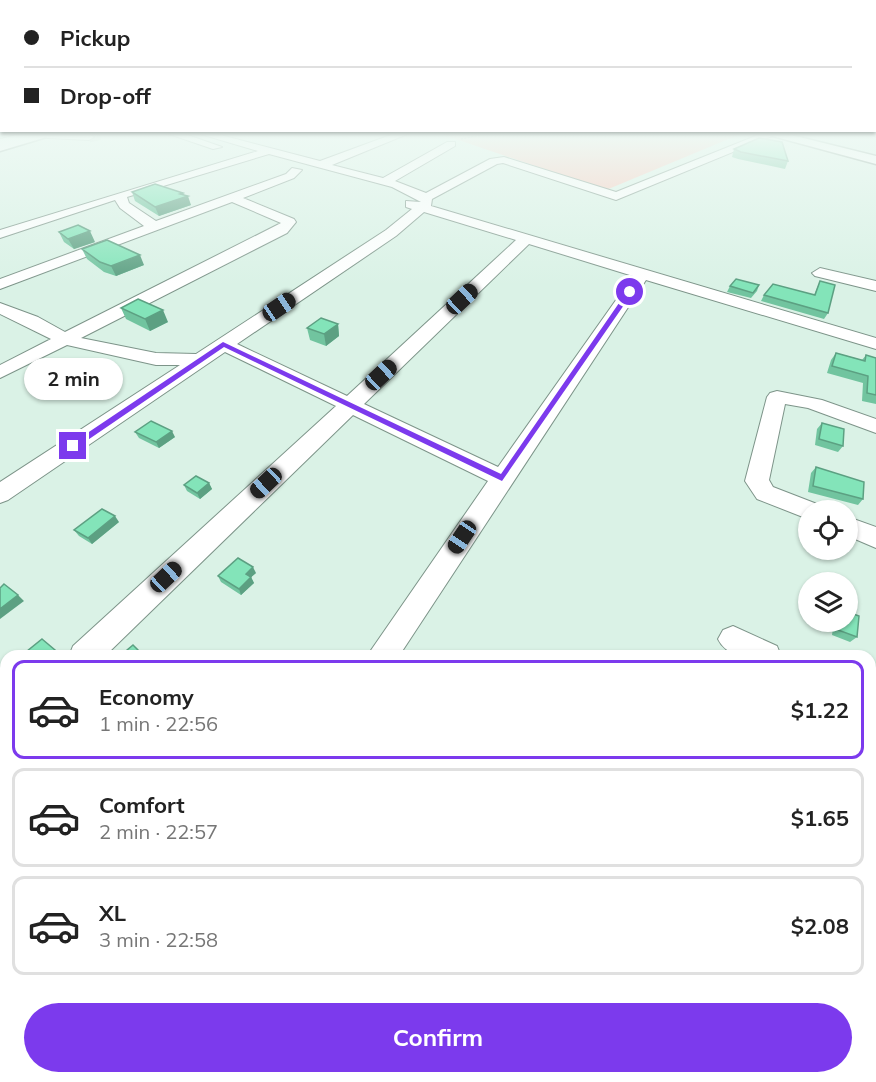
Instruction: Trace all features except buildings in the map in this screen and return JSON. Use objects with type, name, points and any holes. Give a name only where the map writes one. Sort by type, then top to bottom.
[{"type":"street","points":[[0,234],[159,183]]},
{"type":"street","points":[[0,284],[271,183]]},
{"type":"street","points":[[350,183],[424,202],[526,239],[876,344]]},
{"type":"street","points":[[388,183],[424,202]]},
{"type":"street","points":[[0,494],[391,233],[424,202],[457,183]]},
{"type":"street","points":[[575,183],[616,196],[646,183]]},
{"type":"street","points":[[123,194],[120,198],[124,205],[155,227]]},
{"type":"street","points":[[0,372],[282,230],[289,222],[287,219],[249,207],[233,198]]},
{"type":"street","points":[[90,650],[526,239]]},
{"type":"street","points":[[386,650],[643,273]]},
{"type":"street","points":[[819,273],[876,286]]},
{"type":"street","points":[[0,308],[33,321],[64,339],[100,349],[156,359],[200,360]]},
{"type":"street","points":[[223,344],[502,478]]},
{"type":"street","points":[[798,506],[765,493],[757,481],[777,397],[800,399],[825,406],[876,426]]},
{"type":"street","points":[[858,530],[876,538]]},
{"type":"street","points":[[733,639],[754,650]]},
{"type":"shaded area","points":[[587,183],[622,183],[606,190]]},
{"type":"route","points":[[73,446],[223,344],[502,478],[630,292]]}]
